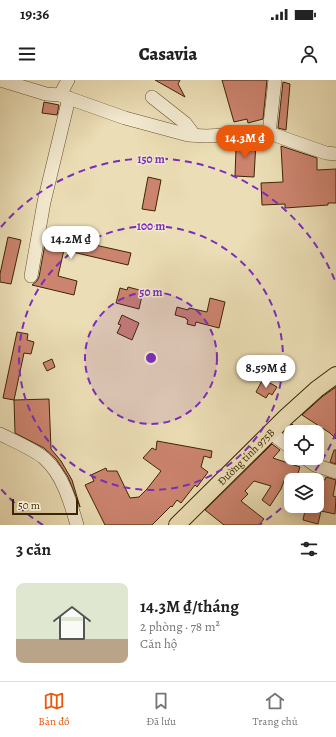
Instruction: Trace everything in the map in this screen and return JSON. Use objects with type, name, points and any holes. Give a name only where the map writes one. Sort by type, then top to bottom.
[{"type":"main road","name":"Đường tỉnh 975B","points":[[177,525],[317,389],[336,374]]},
{"type":"street","points":[[0,80],[46,94],[64,96],[125,118],[194,135],[206,136],[269,133],[326,153],[336,154]]},
{"type":"street","points":[[31,276],[68,80]]},
{"type":"street","points":[[269,133],[274,80]]},
{"type":"street","points":[[152,97],[185,123],[194,135]]},
{"type":"street","points":[[271,433],[284,443]]},
{"type":"street","points":[[0,434],[43,457],[54,469],[69,499],[77,525]]},
{"type":"street","points":[[315,465],[336,472]]},
{"type":"building","points":[[155,80],[180,80],[178,84],[185,97]]},
{"type":"building","points":[[222,80],[267,80],[263,119],[248,123],[247,119],[234,122]]},
{"type":"building","points":[[283,82],[290,84],[286,130],[278,128]]},
{"type":"building","points":[[44,102],[59,105],[57,115],[42,113]]},
{"type":"building","points":[[256,142],[254,177],[235,176],[236,149],[231,149],[231,143]]},
{"type":"building","points":[[281,146],[317,158],[317,170],[336,169],[336,203],[328,203],[328,205],[285,208],[285,204],[262,205],[261,183],[283,182]]},
{"type":"building","points":[[148,177],[161,180],[155,211],[142,209]]},
{"type":"building","points":[[47,233],[84,242],[86,235],[96,238],[95,245],[131,253],[128,265],[64,250],[58,276],[77,281],[74,295],[32,285],[39,277]]},
{"type":"building","points":[[8,237],[21,240],[11,284],[0,282],[0,274]]},
{"type":"building","points":[[128,287],[143,291],[139,309],[116,303],[120,288],[127,290]]},
{"type":"building","points":[[210,298],[225,302],[219,328],[196,322],[195,326],[187,324],[188,320],[186,318],[175,315],[177,307],[207,312]]},
{"type":"building","points":[[122,315],[139,323],[132,340],[117,333],[121,325],[118,324]]},
{"type":"building","points":[[17,332],[28,334],[27,340],[34,342],[31,354],[24,353],[14,400],[3,398]]},
{"type":"building","points":[[52,359],[55,367],[47,371],[43,363]]},
{"type":"building","points":[[263,379],[277,387],[272,395],[269,393],[266,398],[256,392]]},
{"type":"building","points":[[336,387],[336,439],[324,429],[324,425],[318,425],[302,415],[323,396]]},
{"type":"building","points":[[49,399],[51,449],[61,461],[72,480],[80,507],[68,477],[56,459],[44,448],[15,433],[14,400]]},
{"type":"building","points":[[157,441],[212,451],[211,458],[204,456],[201,467],[208,472],[197,487],[195,485],[181,503],[177,500],[172,507],[171,506],[152,525],[105,525],[85,485],[94,481],[91,475],[106,468],[107,471],[117,471],[130,498],[139,497],[161,471],[143,458],[152,448],[156,450]]},
{"type":"building","points":[[272,444],[280,450],[273,458],[284,462],[284,465],[294,465],[300,467],[298,473],[284,473],[284,481],[281,489],[270,506],[262,500],[271,486],[254,481],[245,491],[248,494],[241,501],[264,519],[259,525],[224,525],[205,510]]},
{"type":"building","points":[[334,450],[336,450],[336,464],[330,462]]},
{"type":"building","points":[[326,477],[336,480],[333,496],[336,497],[335,514],[324,512]]},
{"type":"building","points":[[304,513],[321,513],[318,524],[303,520]]}]
